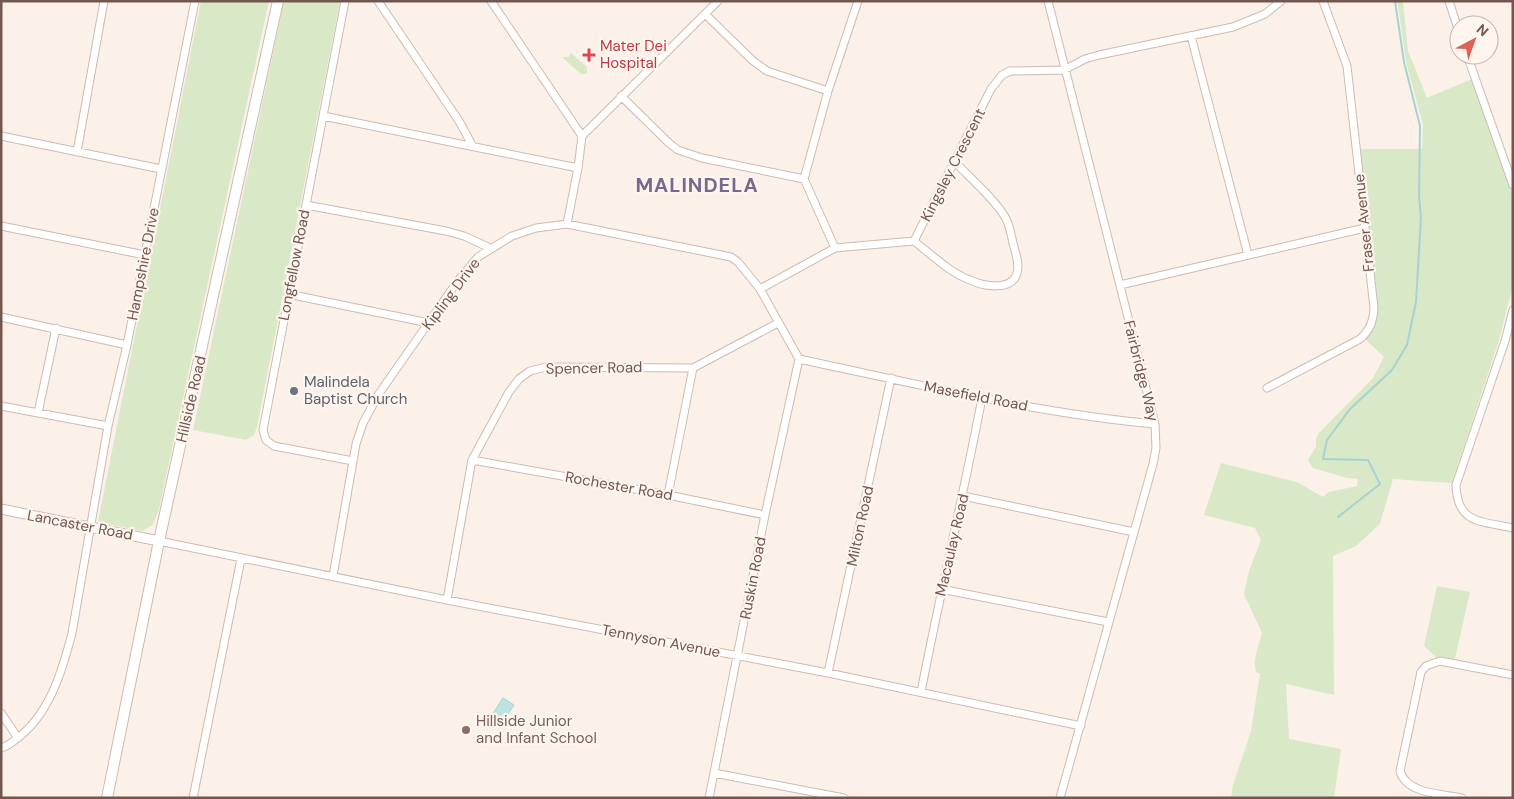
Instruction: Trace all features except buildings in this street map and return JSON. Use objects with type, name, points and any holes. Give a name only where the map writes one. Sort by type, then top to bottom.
[{"type":"main road","name":"Hillside Road","points":[[107,798],[159,541],[278,1]]},
{"type":"street","points":[[77,152],[104,1]]},
{"type":"street","name":"Hampshire Drive","points":[[1,748],[29,729],[45,707],[64,664],[72,633],[92,527],[108,426],[127,345],[194,1]]},
{"type":"street","name":"Longfellow Road","points":[[345,1],[263,430],[266,440],[274,446],[285,450],[353,461]]},
{"type":"street","points":[[378,1],[459,121],[472,145]]},
{"type":"street","points":[[492,1],[582,136]]},
{"type":"street","points":[[567,224],[582,136],[718,1]]},
{"type":"street","points":[[835,248],[804,179],[828,91],[858,1]]},
{"type":"street","name":"Fairbridge Way","points":[[1048,1],[1155,424],[1156,448],[1060,798]]},
{"type":"street","points":[[1064,70],[1092,57],[1233,27],[1265,14],[1281,1]]},
{"type":"street","name":"Fraser Avenue","points":[[1267,388],[1360,340],[1368,332],[1373,322],[1374,308],[1347,66],[1323,1]]},
{"type":"street","points":[[1449,1],[1454,15]]},
{"type":"street","points":[[705,14],[752,60],[767,71],[828,91]]},
{"type":"street","points":[[1191,36],[1248,256]]},
{"type":"street","points":[[1471,65],[1513,185]]},
{"type":"street","name":"Kingsley Crescent","points":[[914,241],[991,90],[1002,75],[1010,71],[1064,70]]},
{"type":"street","points":[[621,96],[678,150],[702,158],[804,179]]},
{"type":"street","points":[[323,116],[578,168]]},
{"type":"street","points":[[1,136],[161,169]]},
{"type":"street","points":[[760,289],[835,248],[914,241],[955,273],[972,281],[994,286],[1004,285],[1013,280],[1017,274],[1018,264],[1006,218],[954,161]]},
{"type":"street","points":[[306,205],[446,231],[464,236],[490,248]]},
{"type":"street","name":"Kipling Drive","points":[[333,576],[356,444],[363,423],[378,395],[469,266],[490,248],[512,236],[536,228],[567,224],[731,257],[738,262],[760,289],[799,359]]},
{"type":"street","points":[[1,226],[145,255]]},
{"type":"street","points":[[1120,286],[1365,228]]},
{"type":"street","points":[[288,294],[429,323]]},
{"type":"street","points":[[1513,310],[1505,341],[1456,485],[1458,503],[1467,515],[1474,520],[1513,528]]},
{"type":"street","points":[[1,317],[127,345]]},
{"type":"street","name":"Spencer Road","points":[[447,600],[472,460],[509,392],[519,379],[530,371],[546,367],[693,368],[778,323]]},
{"type":"street","points":[[38,413],[56,328]]},
{"type":"street","points":[[1505,341],[1513,344]]},
{"type":"street","name":"Masefield Road","points":[[799,359],[982,398],[1107,420],[1155,424]]},
{"type":"street","name":"Ruskin Road","points":[[709,798],[765,515],[799,359]]},
{"type":"street","points":[[668,495],[693,368]]},
{"type":"street","name":"Milton Road","points":[[828,673],[891,378]]},
{"type":"street","name":"Macaulay Road","points":[[921,692],[941,588],[963,496],[982,398]]},
{"type":"street","points":[[1,406],[108,426]]},
{"type":"street","name":"Rochester Road","points":[[472,460],[668,495],[765,515]]},
{"type":"street","points":[[963,496],[1134,532]]},
{"type":"street","name":"Lancaster Road","points":[[1,508],[159,541]]},
{"type":"street","name":"Tennyson Avenue","points":[[159,541],[447,600],[828,673],[1081,726]]},
{"type":"street","points":[[193,798],[241,559]]},
{"type":"street","points":[[941,588],[1108,622]]},
{"type":"street","points":[[1462,798],[1411,786],[1404,781],[1400,771],[1421,672],[1426,666],[1440,661],[1513,675]]},
{"type":"street","points":[[1,713],[18,738]]},
{"type":"street","points":[[714,772],[844,798]]},
{"type":"green space","points":[[201,1],[269,1],[159,509],[153,525],[142,531],[98,522]]},
{"type":"green space","points":[[284,1],[340,1],[257,427],[254,435],[246,440],[193,430]]},
{"type":"green space","points":[[1392,1],[1403,1],[1408,51],[1427,98],[1472,79],[1513,196],[1513,285],[1499,340],[1452,483],[1393,479],[1380,524],[1356,546],[1333,556],[1334,695],[1286,684],[1289,739],[1341,749],[1334,798],[1231,798],[1233,785],[1251,731],[1260,674],[1256,672],[1255,663],[1256,652],[1262,633],[1244,594],[1249,571],[1261,540],[1255,528],[1204,515],[1221,463],[1297,482],[1323,497],[1329,492],[1357,486],[1358,479],[1347,478],[1313,468],[1308,460],[1316,447],[1316,438],[1319,433],[1373,378],[1384,357],[1364,338],[1374,323],[1358,149],[1422,149],[1423,125],[1406,62],[1398,4]]},
{"type":"green space","points":[[571,53],[587,67],[587,74],[581,74],[564,59],[563,57],[569,57]]},
{"type":"green space","points":[[1437,586],[1470,592],[1455,659],[1437,658],[1424,646]]},
{"type":"water","points":[[503,698],[514,705],[501,725],[490,718]]},
{"type":"waterway","points":[[1338,517],[1380,484],[1368,460],[1323,459],[1327,440],[1350,409],[1392,370],[1407,345],[1416,302],[1421,217],[1419,196],[1420,126],[1404,62],[1395,1]]},
{"type":"place","name":"Mater Dei Hospital","points":[[589,55]]},
{"type":"place","name":"Malindela Baptist Church","points":[[294,391]]},
{"type":"place","name":"Hillside Junior and Infant School","points":[[466,730]]},
{"type":"district","name":"MALINDELA","points":[[697,185]]}]
